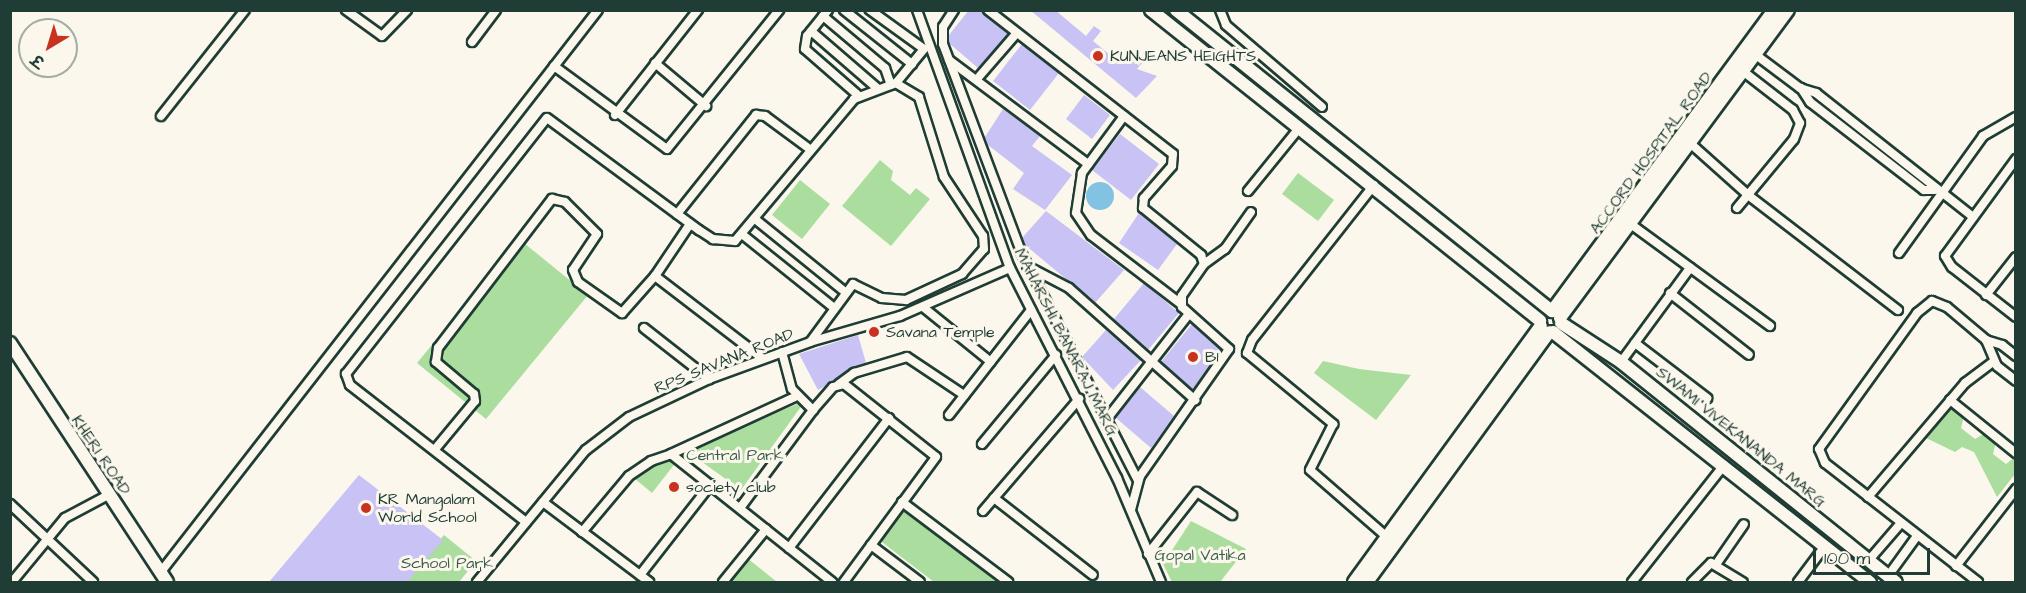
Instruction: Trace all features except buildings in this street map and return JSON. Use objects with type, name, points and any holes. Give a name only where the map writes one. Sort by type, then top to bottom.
[{"type":"street","points":[[161,116],[245,10]]},
{"type":"street","points":[[346,10],[382,36],[407,10]]},
{"type":"street","points":[[472,42],[496,10]]},
{"type":"street","points":[[164,578],[598,10]]},
{"type":"street","points":[[615,115],[698,10]]},
{"type":"street","points":[[554,66],[615,115],[667,149],[706,106],[779,10]]},
{"type":"street","points":[[844,10],[912,64]]},
{"type":"street","points":[[526,522],[436,448],[350,385],[346,374],[544,119],[554,120],[690,224],[729,243],[743,235],[858,95],[894,84],[924,49],[870,10]]},
{"type":"street","name":"MAHARSHI BANARAJ MARG","points":[[917,10],[1010,268],[1079,399],[1131,509],[1161,582]]},
{"type":"street","points":[[954,10],[941,33],[1027,266],[1138,480]]},
{"type":"street","points":[[988,10],[1124,116],[1174,159],[1144,198],[1143,208],[1197,251],[1204,264]]},
{"type":"street","points":[[1151,10],[1551,323]]},
{"type":"street","points":[[1176,10],[1551,323],[1870,582]]},
{"type":"street","points":[[1220,10],[1226,26],[1322,107]]},
{"type":"street","name":"ACCORD HOSPITAL ROAD","points":[[1551,323],[1751,52],[1774,10]]},
{"type":"street","points":[[1354,582],[1551,323],[1632,225],[1744,72],[1751,52],[1788,10]]},
{"type":"street","points":[[810,342],[845,292],[856,285],[882,298],[906,300],[962,274],[984,249],[983,236],[944,177],[919,97],[894,84],[885,68],[825,14],[804,44],[808,53],[858,95]]},
{"type":"street","points":[[811,31],[877,88]]},
{"type":"street","points":[[977,79],[1016,34]]},
{"type":"street","points":[[1751,52],[1800,88],[1810,102],[1924,190],[1938,192],[1973,217]]},
{"type":"street","points":[[950,60],[1088,164]]},
{"type":"street","points":[[655,63],[706,106]]},
{"type":"street","points":[[1737,208],[1794,139],[1800,123],[1793,110],[1744,72]]},
{"type":"street","points":[[677,214],[756,115],[765,116],[811,150]]},
{"type":"street","points":[[1124,116],[1088,164],[1075,200],[1081,224],[1181,304],[1188,315],[1229,350],[1138,480],[1131,509]]},
{"type":"street","points":[[1899,253],[1938,192],[1983,136],[2005,119],[2016,117]]},
{"type":"street","points":[[1248,191],[1300,127]]},
{"type":"street","points":[[1691,144],[1748,195],[1898,310]]},
{"type":"street","points":[[2016,159],[1945,256],[1952,267],[2016,317]]},
{"type":"street","points":[[1374,185],[1252,340],[1248,353],[1334,424],[1310,470],[1387,537]]},
{"type":"street","points":[[436,448],[475,400],[436,362],[438,348],[552,200],[565,202],[597,234],[573,270],[578,282],[622,313],[655,276],[690,224]]},
{"type":"street","points":[[1181,304],[1204,264],[1225,249],[1251,212]]},
{"type":"street","points":[[755,219],[845,292]]},
{"type":"street","points":[[1632,225],[1770,326]]},
{"type":"street","points":[[743,235],[834,308]]},
{"type":"street","points":[[1986,295],[2016,257]]},
{"type":"street","points":[[1027,266],[1068,288],[1195,400]]},
{"type":"street","name":"RPS SAVANA ROAD","points":[[477,582],[601,436],[709,379],[810,342],[923,307],[1010,268]]},
{"type":"street","points":[[1621,362],[1690,268]]},
{"type":"street","points":[[655,276],[763,359]]},
{"type":"street","points":[[1670,293],[1749,356]]},
{"type":"street","points":[[1978,582],[1825,464],[1820,449],[1925,304],[1939,302],[1986,340],[2002,345],[2016,356]]},
{"type":"street","points":[[923,307],[991,362]]},
{"type":"street","points":[[949,416],[1031,310]]},
{"type":"street","points":[[1106,420],[1188,315]]},
{"type":"street","points":[[1367,582],[1551,323]]},
{"type":"street","name":"SWAMI VIVEKANANDA MARG","points":[[1551,323],[1621,362],[1892,579]]},
{"type":"street","points":[[644,328],[709,379]]},
{"type":"street","points":[[1986,340],[1994,361],[2016,381]]},
{"type":"street","name":"KHERI ROAD","points":[[10,343],[164,578]]},
{"type":"street","points":[[1635,343],[1707,398]]},
{"type":"street","points":[[782,352],[796,396],[813,410]]},
{"type":"street","points":[[982,444],[1056,355]]},
{"type":"street","points":[[740,508],[813,410],[839,384],[854,373],[907,357],[964,395]]},
{"type":"street","points":[[1868,497],[1950,400],[1994,361]]},
{"type":"street","points":[[839,384],[889,418],[936,457],[846,582]]},
{"type":"street","points":[[582,532],[629,476],[651,460],[671,454],[796,396]]},
{"type":"street","points":[[983,511],[1079,399]]},
{"type":"street","points":[[1950,400],[2016,453]]},
{"type":"street","points":[[789,548],[889,418]]},
{"type":"street","points":[[671,454],[832,582]]},
{"type":"street","points":[[1632,582],[1724,465]]},
{"type":"street","points":[[640,575],[711,484]]},
{"type":"street","points":[[1956,566],[2016,489]]},
{"type":"street","points":[[1148,554],[1197,492],[1232,514]]},
{"type":"street","points":[[12,582],[65,518],[108,495]]},
{"type":"street","points":[[994,498],[1093,575]]},
{"type":"street","points":[[543,502],[649,582]]},
{"type":"street","points":[[902,502],[1008,582]]},
{"type":"street","points":[[10,504],[93,582]]},
{"type":"street","points":[[1869,561],[1901,523]]},
{"type":"street","points":[[1692,582],[1701,569],[1717,563],[1744,524]]},
{"type":"street","points":[[723,582],[766,529]]},
{"type":"street","points":[[1892,579],[1917,536]]},
{"type":"street","points":[[871,545],[920,582]]},
{"type":"street","points":[[1798,582],[1825,546]]},
{"type":"street","points":[[1717,563],[1743,582]]},
{"type":"green space","points":[[880,160],[893,171],[891,180],[910,195],[916,188],[930,199],[891,246],[842,206]]},
{"type":"green space","points":[[1298,173],[1334,200],[1318,221],[1282,194]]},
{"type":"green space","points":[[800,180],[830,204],[802,239],[772,215]]},
{"type":"green space","points":[[519,239],[588,295],[486,419],[417,363]]},
{"type":"green space","points":[[1323,361],[1359,369],[1411,375],[1376,420],[1314,373]]},
{"type":"green space","name":"Central Park","points":[[805,401],[741,490],[684,449]]},
{"type":"green space","points":[[1951,406],[1964,416],[1961,428],[1975,439],[1985,433],[1996,441],[1993,454],[2006,464],[2015,457],[2015,474],[1997,497],[1974,452],[1962,447],[1955,452],[1926,438]]},
{"type":"green space","points":[[671,456],[677,461],[652,493],[635,479]]},
{"type":"green space","points":[[905,505],[1005,582],[934,582],[878,539]]},
{"type":"green space","name":"Gopal Vatika","points":[[1191,521],[1246,549],[1220,582],[1172,582],[1163,564]]},
{"type":"green space","name":"School Park","points":[[444,535],[476,561],[459,582],[405,582]]},
{"type":"green space","points":[[747,558],[777,582],[727,582]]},
{"type":"water","points":[[1100,182],[1110,186],[1114,196],[1110,206],[1100,210],[1090,206],[1086,196],[1090,186]]},
{"type":"place","name":"KUNJEANS HEIGHTS","points":[[1098,56]]},
{"type":"place","name":"Savana Temple","points":[[874,332]]},
{"type":"place","name":"B1","points":[[1193,357]]},
{"type":"place","name":"society club","points":[[674,487]]},
{"type":"place","name":"KR Mangalam World School","points":[[366,508]]}]
